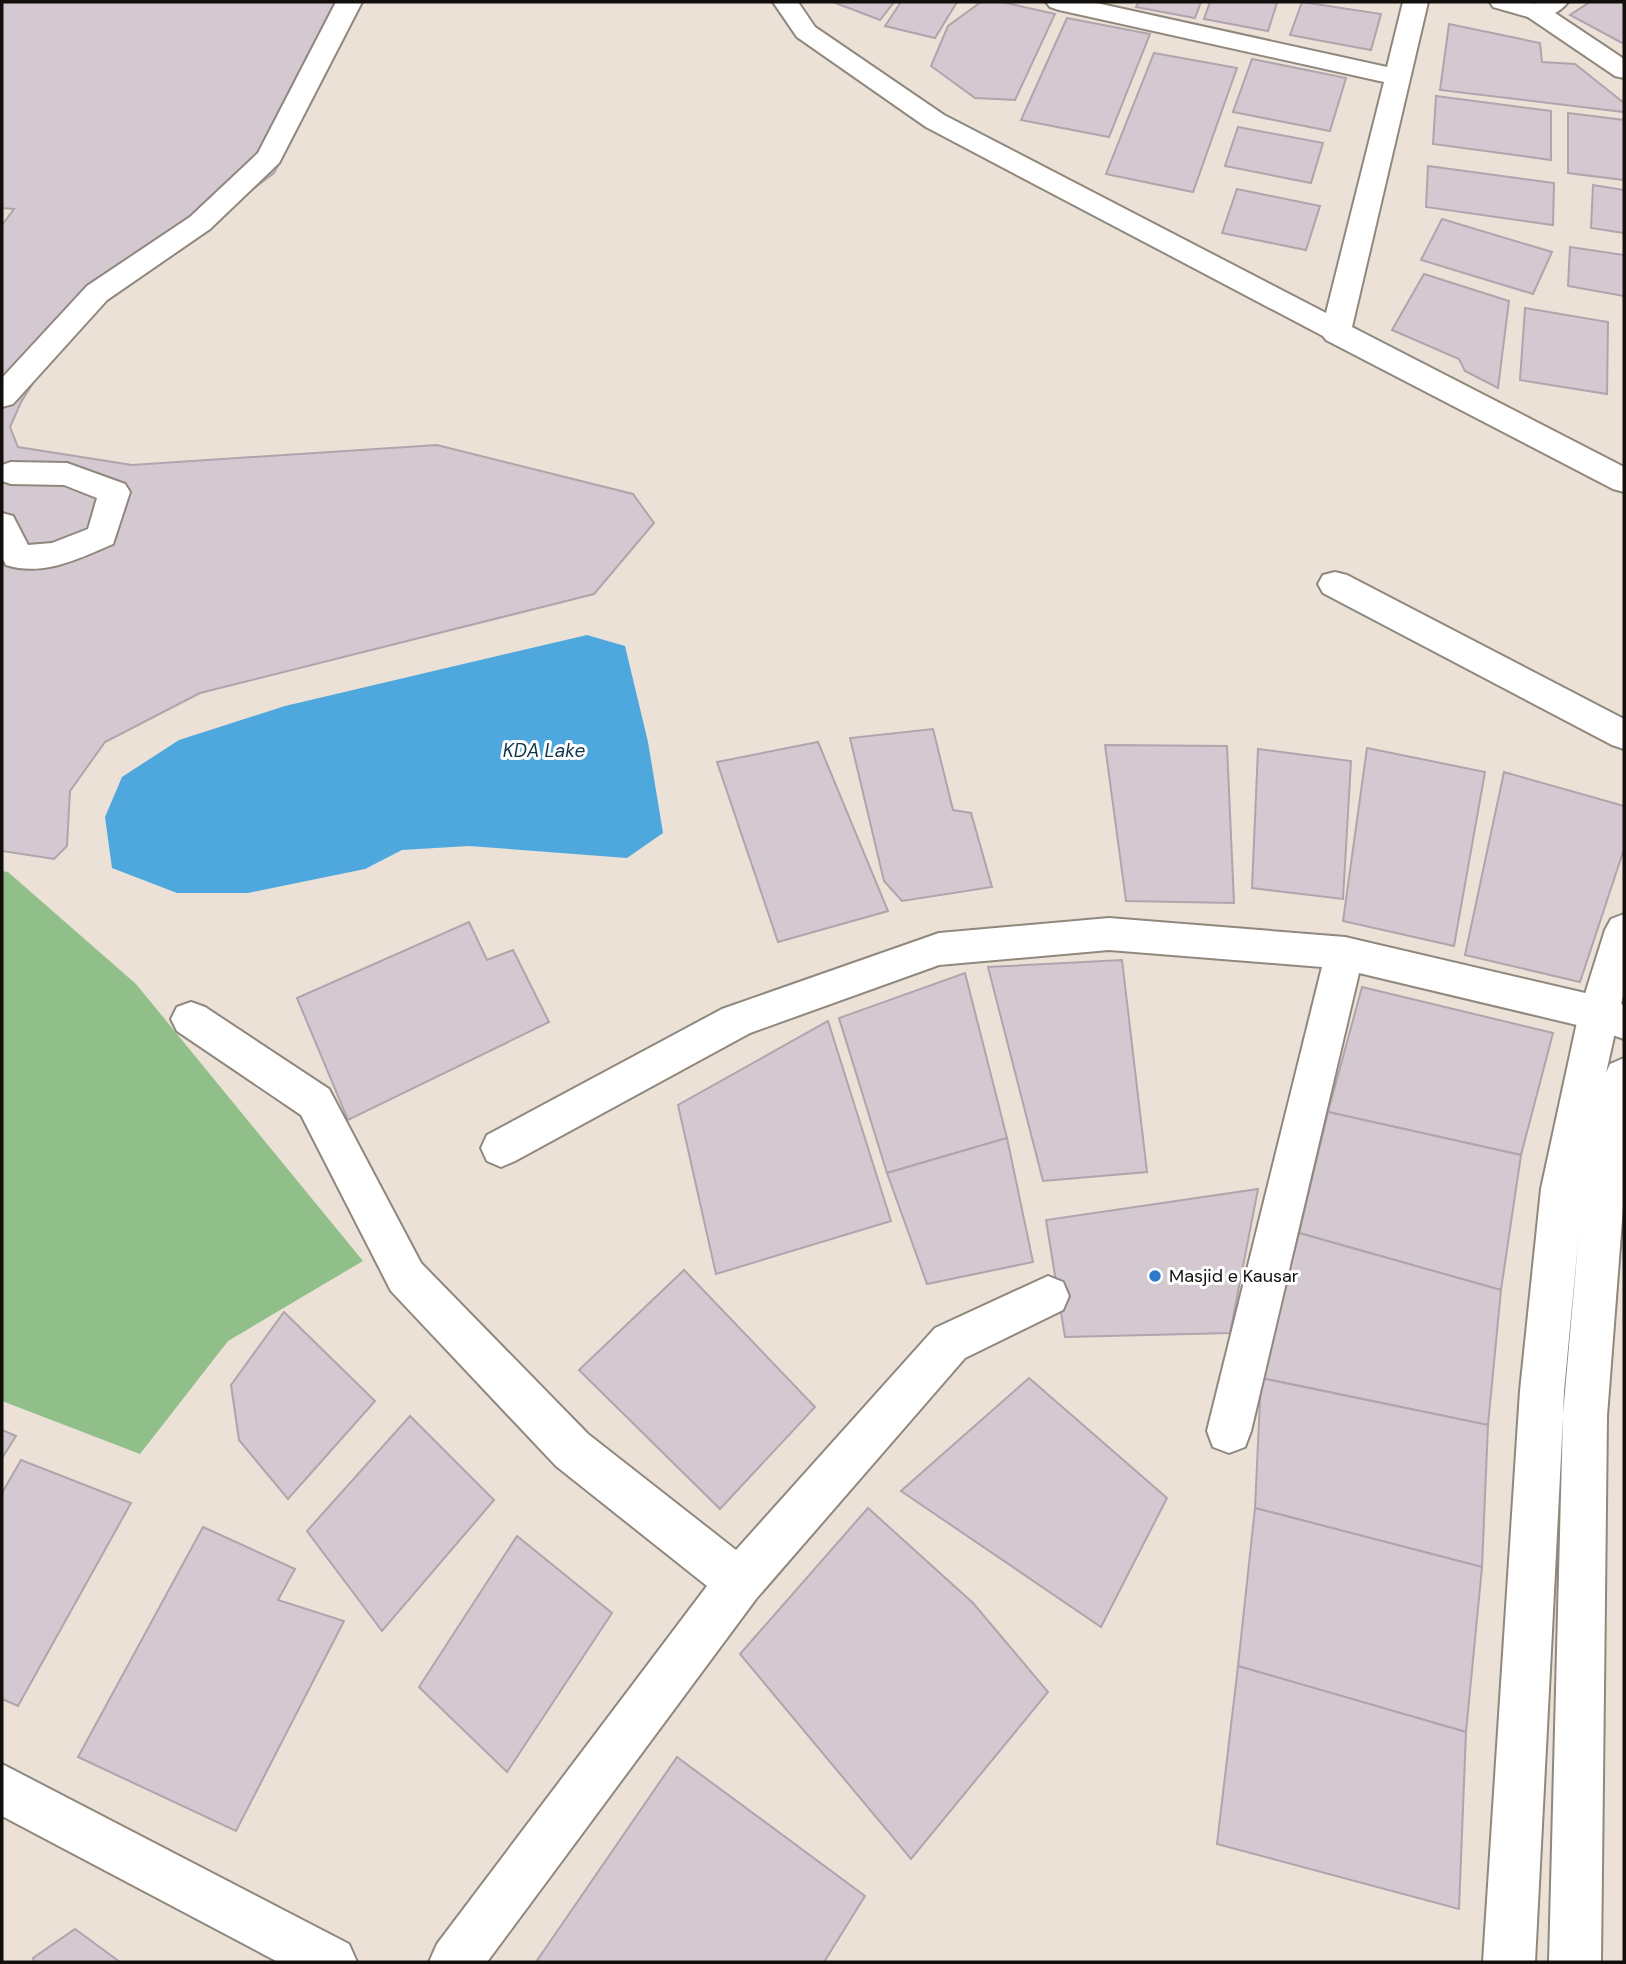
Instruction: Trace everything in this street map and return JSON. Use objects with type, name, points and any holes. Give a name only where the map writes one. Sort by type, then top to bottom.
[{"type":"street","points":[[2,397],[97,293],[200,223],[269,157],[349,2]]},
{"type":"street","points":[[786,2],[806,32],[935,121],[1336,333],[1624,481]]},
{"type":"street","points":[[1059,2],[1398,77]]},
{"type":"street","points":[[1336,333],[1416,2]]},
{"type":"street","points":[[1502,2],[1546,7],[1624,70]]},
{"type":"street","points":[[2,509],[6,459],[67,474],[114,492],[102,536],[55,555],[18,557],[2,524]]},
{"type":"street","points":[[1335,584],[1624,736]]},
{"type":"street","points":[[1509,1962],[1543,1377],[1562,1189],[1611,1018],[1624,930]]},
{"type":"street","points":[[501,1148],[736,1021],[939,949],[1109,934],[1345,953],[1611,1018]]},
{"type":"street","points":[[1230,1431],[1345,953]]},
{"type":"street","points":[[191,1019],[315,1102],[406,1278],[572,1450],[739,1583]]},
{"type":"street","points":[[1576,1962],[1586,1416],[1602,1203],[1624,1076]]},
{"type":"street","points":[[455,1962],[739,1583],[950,1343],[1048,1296]]},
{"type":"street","points":[[2,1789],[331,1962]]},
{"type":"green space","points":[[2,871],[8,872],[136,984],[363,1261],[228,1341],[140,1454],[2,1401]]},
{"type":"water","name":"KDA Lake","points":[[587,635],[625,646],[648,742],[663,833],[627,858],[469,846],[402,850],[365,869],[248,893],[177,893],[112,868],[105,817],[122,777],[179,740],[285,706]]},
{"type":"building","points":[[2,2],[362,2],[274,173],[101,305],[47,361],[21,402],[10,427],[18,447],[132,465],[437,445],[633,494],[654,523],[594,594],[200,693],[105,742],[70,791],[67,846],[54,859],[2,851],[2,225],[14,209],[2,208]]},
{"type":"building","points":[[833,2],[894,2],[880,20]]},
{"type":"building","points":[[901,2],[957,2],[935,38],[885,26]]},
{"type":"building","points":[[981,2],[1002,2],[1055,14],[1015,100],[975,98],[931,66],[948,26]]},
{"type":"building","points":[[1139,2],[1201,2],[1195,18],[1136,7]]},
{"type":"building","points":[[1210,2],[1277,3],[1268,31],[1204,19]]},
{"type":"building","points":[[1302,2],[1381,14],[1371,50],[1290,35]]},
{"type":"building","points":[[1590,2],[1624,2],[1624,44],[1570,15]]},
{"type":"building","points":[[1067,18],[1150,34],[1109,137],[1021,120]]},
{"type":"building","points":[[1449,24],[1540,43],[1542,62],[1575,64],[1624,103],[1624,112],[1440,90]]},
{"type":"building","points":[[1154,53],[1237,68],[1193,192],[1106,174]]},
{"type":"building","points":[[1252,59],[1346,78],[1330,131],[1233,112]]},
{"type":"building","points":[[1436,96],[1551,111],[1551,160],[1433,144]]},
{"type":"building","points":[[1568,113],[1624,120],[1624,180],[1568,173]]},
{"type":"building","points":[[1238,127],[1323,143],[1311,183],[1225,166]]},
{"type":"building","points":[[1428,166],[1554,183],[1553,225],[1426,207]]},
{"type":"building","points":[[1593,185],[1624,190],[1624,233],[1591,228]]},
{"type":"building","points":[[1237,189],[1320,206],[1306,250],[1222,233]]},
{"type":"building","points":[[1442,219],[1552,252],[1533,294],[1421,260]]},
{"type":"building","points":[[1570,247],[1624,255],[1624,296],[1568,286]]},
{"type":"building","points":[[1424,274],[1509,301],[1498,388],[1465,371],[1459,359],[1392,330]]},
{"type":"building","points":[[1525,308],[1608,322],[1607,394],[1520,380]]},
{"type":"building","points":[[933,729],[953,810],[971,813],[992,887],[902,901],[884,881],[850,738]]},
{"type":"building","points":[[818,742],[888,911],[778,942],[717,762]]},
{"type":"building","points":[[1105,745],[1227,746],[1234,903],[1126,901]]},
{"type":"building","points":[[1367,748],[1485,772],[1454,946],[1343,921]]},
{"type":"building","points":[[1258,749],[1351,761],[1343,899],[1252,888]]},
{"type":"building","points":[[1504,772],[1624,806],[1624,849],[1580,982],[1465,955]]},
{"type":"building","points":[[469,922],[487,960],[513,950],[549,1022],[348,1120],[297,998]]},
{"type":"building","points":[[1122,960],[1147,1172],[1043,1181],[988,967]]},
{"type":"building","points":[[965,973],[1007,1138],[887,1173],[839,1018]]},
{"type":"building","points":[[1362,987],[1553,1033],[1521,1155],[1328,1112]]},
{"type":"building","points":[[828,1021],[891,1221],[716,1274],[678,1105]]},
{"type":"building","points":[[1328,1112],[1521,1155],[1501,1290],[1299,1233]]},
{"type":"building","points":[[1007,1138],[1033,1262],[927,1284],[887,1173]]},
{"type":"building","points":[[1258,1189],[1230,1333],[1065,1337],[1046,1220]]},
{"type":"building","points":[[1299,1233],[1501,1290],[1488,1425],[1261,1378]]},
{"type":"building","points":[[684,1270],[815,1407],[720,1509],[579,1370]]},
{"type":"building","points":[[284,1312],[375,1401],[288,1499],[239,1440],[231,1385]]},
{"type":"building","points":[[1029,1378],[1167,1498],[1101,1627],[901,1491]]},
{"type":"building","points":[[1261,1378],[1488,1425],[1482,1567],[1255,1508]]},
{"type":"building","points":[[410,1416],[494,1500],[382,1631],[307,1531]]},
{"type":"building","points":[[2,1430],[16,1436],[2,1458]]},
{"type":"building","points":[[21,1460],[131,1503],[18,1706],[2,1699],[2,1493]]},
{"type":"building","points":[[868,1508],[973,1603],[1048,1692],[911,1859],[740,1654]]},
{"type":"building","points":[[1255,1508],[1482,1567],[1466,1732],[1238,1666]]},
{"type":"building","points":[[203,1527],[295,1569],[278,1600],[344,1621],[236,1831],[78,1757]]},
{"type":"building","points":[[517,1536],[612,1613],[507,1772],[419,1687]]},
{"type":"building","points":[[1238,1666],[1466,1732],[1459,1909],[1217,1844]]},
{"type":"building","points":[[677,1757],[865,1896],[824,1962],[536,1962]]},
{"type":"building","points":[[75,1929],[120,1962],[34,1962],[33,1958]]},
{"type":"place","name":"Masjid e Kausar","points":[[1155,1276]]}]
